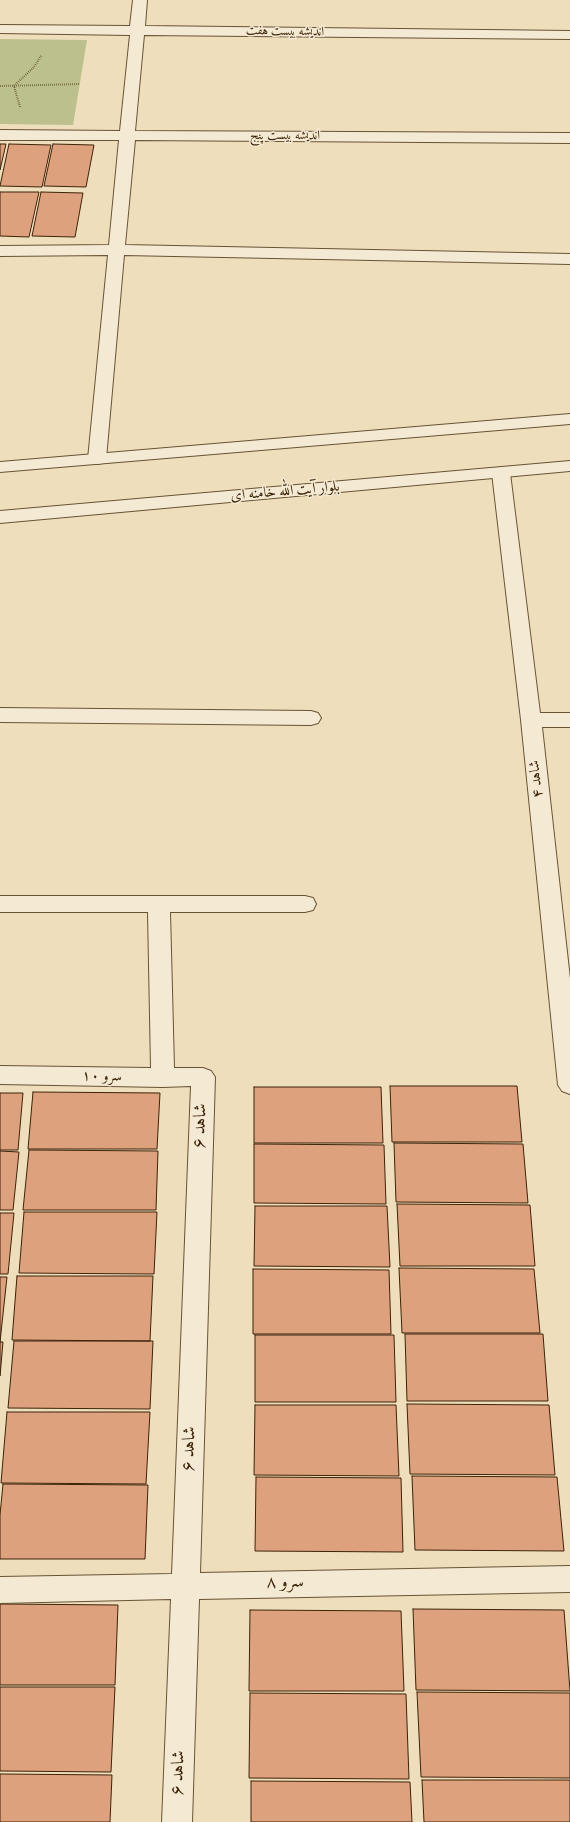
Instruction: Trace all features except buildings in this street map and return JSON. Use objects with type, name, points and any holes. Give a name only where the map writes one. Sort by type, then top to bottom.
[{"type":"street","points":[[97,459],[140,0]]},
{"type":"street","name":"اندیشه بیست هفت","points":[[0,29],[570,36]]},
{"type":"street","name":"اندیشه بیست پنج","points":[[0,135],[570,138]]},
{"type":"street","points":[[0,251],[116,250],[570,259]]},
{"type":"street","points":[[0,467],[570,419]]},
{"type":"street","name":"بلوار آیت الله خامنه ای","points":[[0,518],[570,466]]},
{"type":"street","name":"شاهد ۴","points":[[501,473],[570,1085]]},
{"type":"street","points":[[0,716],[311,718]]},
{"type":"street","points":[[530,720],[570,720]]},
{"type":"street","points":[[0,904],[305,904]]},
{"type":"street","points":[[159,904],[163,1078]]},
{"type":"street","name":"سرو ۱۰","points":[[0,1075],[163,1078],[203,1077]]},
{"type":"street","name":"شاهد ۶","points":[[177,1822],[203,1077]]},
{"type":"street","name":"سرو ۸","points":[[0,1590],[186,1585],[570,1579]]},
{"type":"path","points":[[14,86],[34,67],[58,29]]},
{"type":"path","points":[[0,86],[80,84]]},
{"type":"path","points":[[14,86],[26,125],[25,135]]},
{"type":"green space","points":[[0,39],[87,40],[73,125],[0,124]]}]
